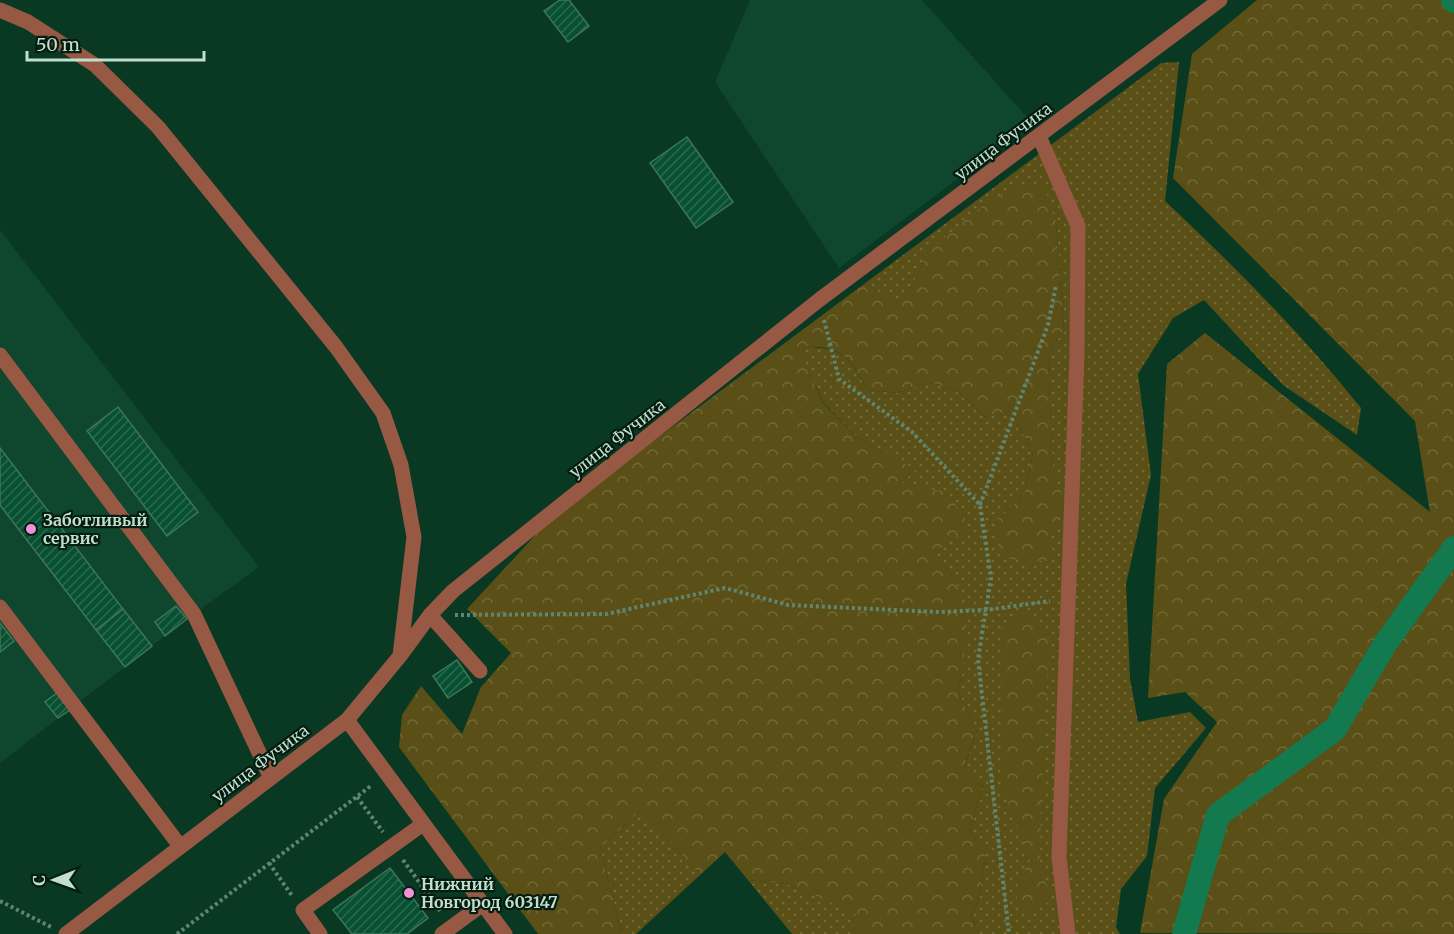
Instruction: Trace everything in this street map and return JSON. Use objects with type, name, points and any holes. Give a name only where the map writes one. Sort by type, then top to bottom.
[{"type":"street","name":"улица Фучика","points":[[61,932],[347,720],[400,656],[430,615],[453,591],[819,300],[1220,0]]},
{"type":"street","points":[[0,10],[28,22],[95,65],[158,127],[336,347],[383,413],[401,465],[414,537],[400,656]]},
{"type":"street","points":[[1039,136],[1078,226],[1077,354],[1059,857],[1068,934]]},
{"type":"street","points":[[0,354],[194,614],[271,778]]},
{"type":"street","points":[[0,607],[180,846]]},
{"type":"street","points":[[430,615],[480,671]]},
{"type":"street","points":[[347,720],[505,934]]},
{"type":"street","points":[[320,934],[303,910],[423,824]]},
{"type":"street","points":[[447,930],[483,904]]},
{"type":"path","points":[[1009,934],[978,659],[991,578],[980,505],[1048,325],[1058,280]]},
{"type":"path","points":[[819,300],[839,379],[912,432],[980,505]]},
{"type":"path","points":[[430,615],[606,614],[725,588],[788,605],[939,612],[986,610],[1069,598]]},
{"type":"path","points":[[177,934],[386,774]]},
{"type":"path","points":[[357,796],[447,930]]},
{"type":"path","points":[[269,864],[303,910]]},
{"type":"path","points":[[0,901],[61,932]]},
{"type":"shaded area","points":[[750,0],[922,0],[1032,123],[839,268],[715,82]]},
{"type":"shaded area","points":[[0,230],[259,567],[187,619],[0,763]]},
{"type":"green space","points":[[1257,0],[1454,0],[1454,934],[1140,933],[1164,799],[1217,722],[1185,692],[1148,698],[1167,364],[1205,333],[1430,512],[1415,421],[1173,178],[1192,54]]},
{"type":"green space","points":[[1179,62],[1165,201],[1266,301],[1315,353],[1361,408],[1357,435],[1283,385],[1204,300],[1173,318],[1138,374],[1151,475],[1126,584],[1130,679],[1138,722],[1190,712],[1206,728],[1155,788],[1147,856],[1121,889],[1116,927],[1120,934],[979,934],[971,915],[978,902],[986,855],[970,831],[982,786],[964,768],[977,731],[958,692],[963,669],[954,579],[934,551],[969,528],[921,488],[901,483],[915,470],[857,437],[823,402],[797,346],[825,349],[841,354],[853,367],[868,390],[897,393],[930,382],[960,393],[985,417],[1012,411],[1033,455],[1024,493],[995,524],[1050,532],[1065,506],[1053,471],[1048,354],[1064,329],[1056,223],[928,251],[913,284],[895,302],[864,284],[1161,63]]},
{"type":"green space","points":[[1014,188],[1045,188],[1056,223],[1064,329],[1048,354],[1053,471],[1066,506],[1050,532],[1054,560],[1028,562],[1000,557],[995,524],[1024,493],[1033,455],[1012,411],[985,417],[960,393],[930,382],[897,393],[868,390],[842,354],[825,348],[798,347],[823,403],[857,437],[916,470],[901,483],[949,493],[969,529],[935,552],[954,579],[968,606],[963,669],[958,692],[977,731],[964,767],[982,786],[970,831],[986,855],[978,902],[971,915],[979,934],[850,934],[856,913],[787,884],[748,880],[725,852],[700,875],[641,810],[600,848],[622,934],[538,934],[399,747],[402,715],[421,686],[462,734],[481,687],[511,653],[467,609],[553,516],[864,284],[895,301],[913,284],[928,251],[984,205]]},
{"type":"green space","points":[[1025,613],[1049,640],[1040,868],[1053,901],[1023,912],[1014,891],[1030,860],[1003,790],[1002,626]]},
{"type":"green space","points":[[641,810],[700,875],[636,934],[622,934],[600,848]]},
{"type":"green space","points":[[748,880],[787,884],[857,913],[850,934],[792,934]]},
{"type":"building","points":[[560,0],[569,0],[589,26],[568,42],[544,11]]},
{"type":"building","points":[[687,137],[733,202],[696,228],[650,163]]},
{"type":"building","points":[[118,407],[198,512],[167,536],[87,431]]},
{"type":"building","points":[[0,448],[123,609],[96,630],[0,505]]},
{"type":"building","points":[[176,606],[187,619],[165,636],[155,622]]},
{"type":"building","points":[[123,609],[152,646],[125,667],[96,630]]},
{"type":"building","points":[[0,623],[14,641],[0,652]]},
{"type":"building","points":[[457,660],[472,682],[448,698],[433,676]]},
{"type":"building","points":[[57,693],[70,710],[58,718],[45,702]]},
{"type":"building","points":[[390,868],[428,918],[407,934],[352,934],[333,910]]},
{"type":"waterway","points":[[1184,934],[1218,815],[1335,729],[1385,644],[1454,548]]},
{"type":"place","name":"Заботливый сервис","points":[[31,529]]},
{"type":"place","name":"Нижний Новгород 603147","points":[[409,893]]}]
